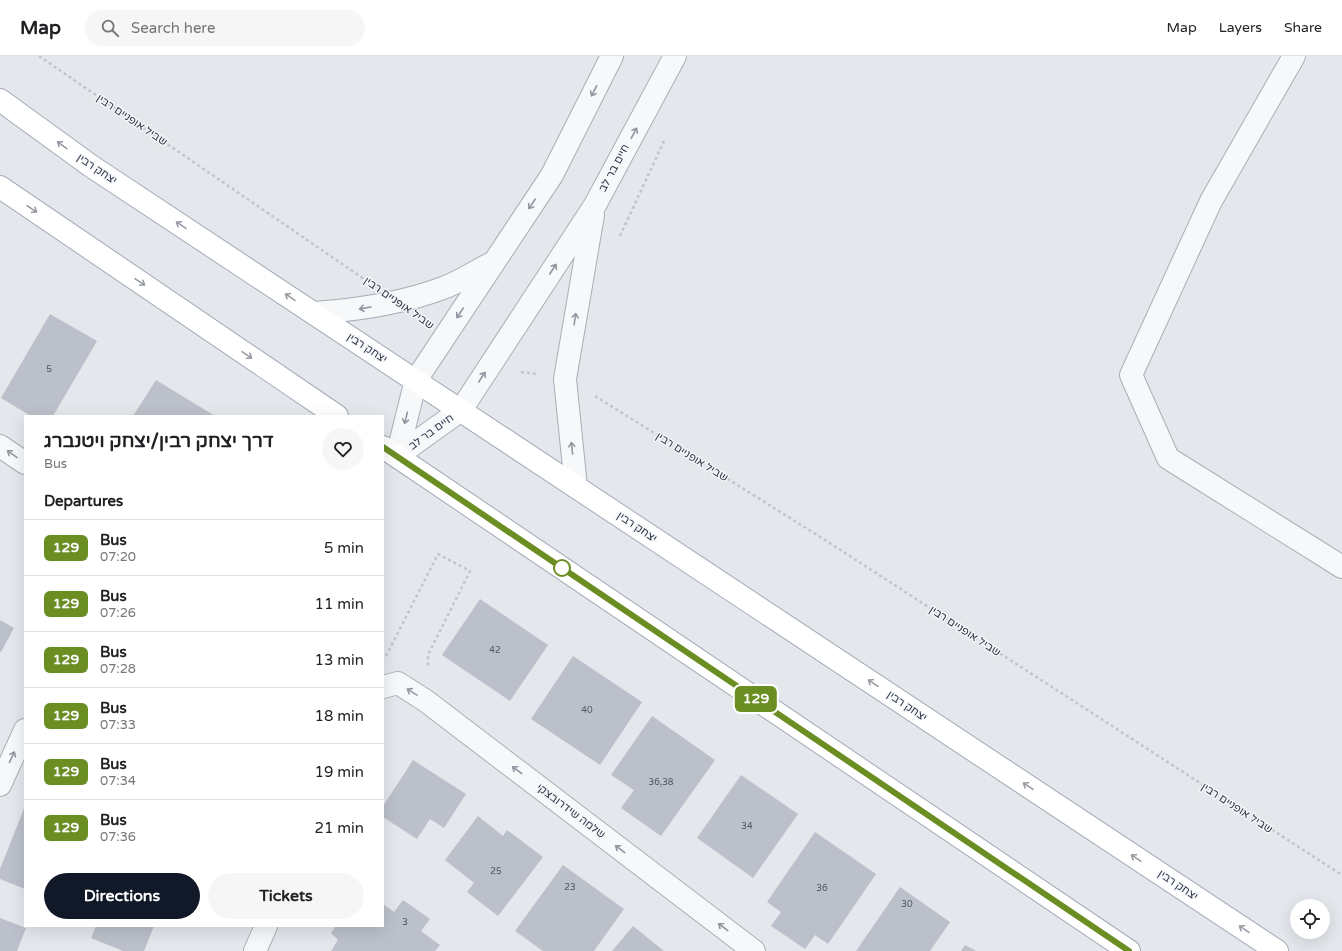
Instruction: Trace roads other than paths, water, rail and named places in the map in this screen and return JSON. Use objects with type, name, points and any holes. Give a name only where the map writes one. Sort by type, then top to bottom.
[{"type":"main road","name":"יצחק רבין","points":[[0,100],[91,166],[1277,951]]},
{"type":"main road","points":[[0,188],[336,415]]},
{"type":"main road","points":[[390,452],[1129,951]]},
{"type":"street","name":"חיים בר לב","points":[[390,452],[416,380],[552,174],[612,56]]},
{"type":"street","name":"חיים בר לב","points":[[390,452],[461,410],[594,205],[675,56]]},
{"type":"street","points":[[1294,56],[1211,200],[1130,375],[1168,458],[1342,567]]},
{"type":"street","points":[[576,487],[565,379],[594,205]]},
{"type":"street","points":[[313,313],[346,311],[397,302],[444,288],[494,262]]},
{"type":"street","points":[[0,446],[24,462]]},
{"type":"street","name":"שלמה שידרובצקי","points":[[384,687],[398,683],[426,701],[754,951]]},
{"type":"street","points":[[0,784],[24,732]]},
{"type":"street","points":[[255,951],[266,927]]}]
